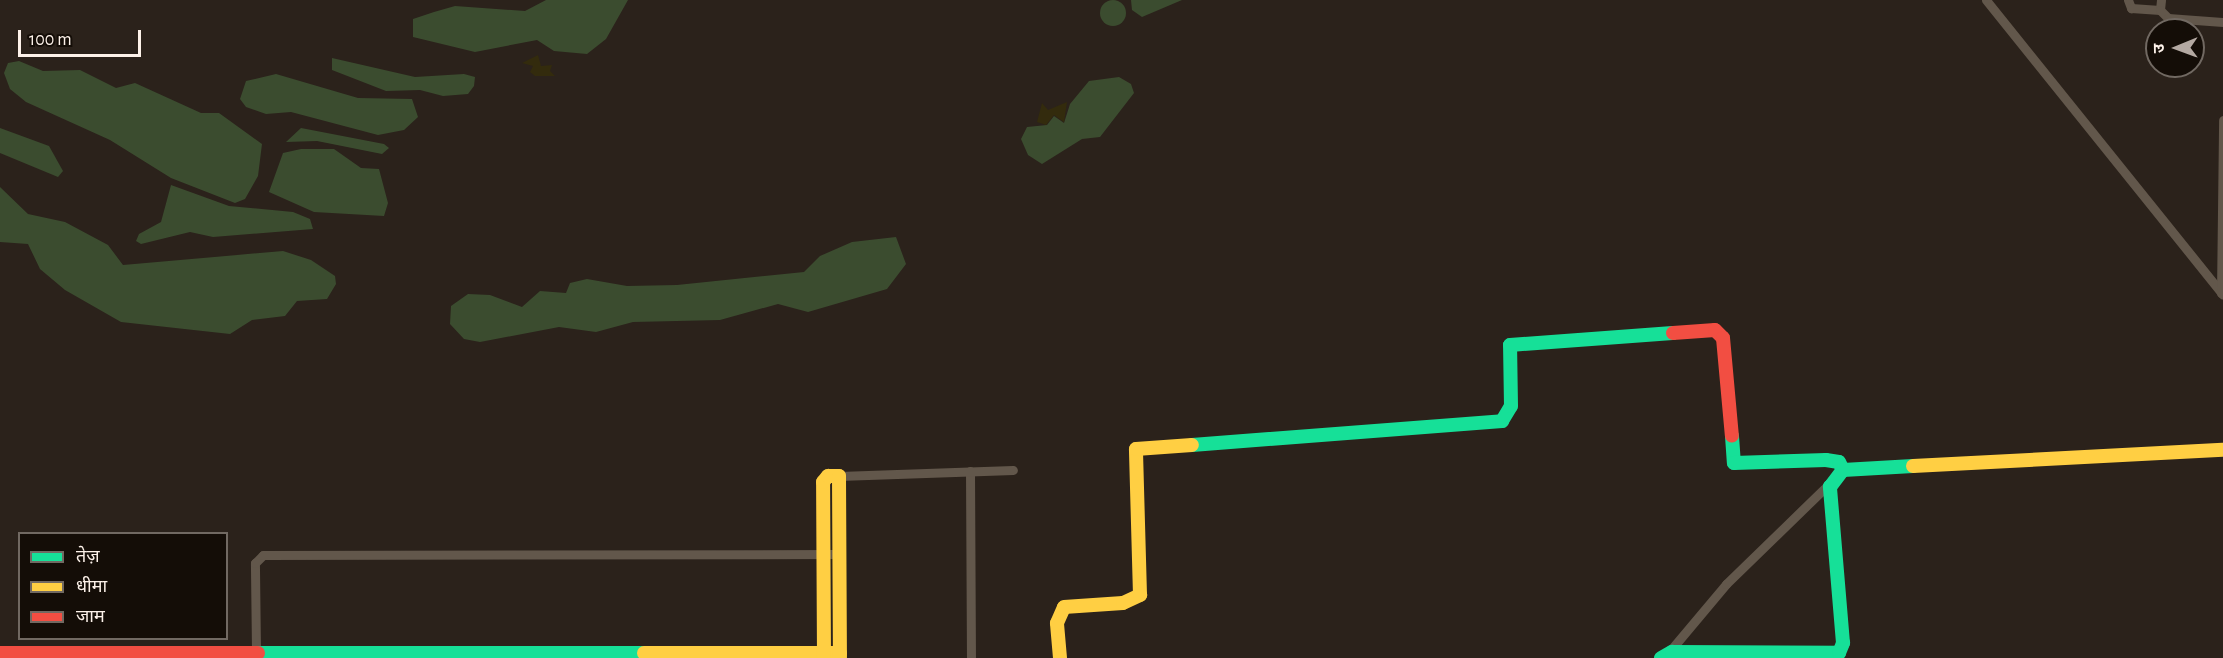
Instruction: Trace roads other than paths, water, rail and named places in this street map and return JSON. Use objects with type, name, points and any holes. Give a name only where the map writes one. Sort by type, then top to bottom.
[{"type":"street","points":[[1986,0],[2222,294]]},
{"type":"street","points":[[2128,0],[2131,8],[2161,5],[2168,18],[2223,22]]},
{"type":"street","points":[[2222,294],[2223,120]]},
{"type":"street","points":[[1060,658],[1057,623],[1064,607],[1123,603],[1140,595],[1136,449],[1502,421],[1511,406],[1506,355],[1510,345],[1714,330],[1723,338],[1734,463],[1826,460],[1839,462],[1843,470]]},
{"type":"street","points":[[1665,655],[1726,584],[1843,470],[2223,450]]},
{"type":"street","points":[[824,655],[823,482],[828,476],[1013,470]]},
{"type":"street","points":[[970,471],[970,658]]},
{"type":"street","points":[[0,653],[133,655],[256,651],[407,654],[840,655],[839,476]]},
{"type":"street","points":[[1665,655],[1839,653],[1843,643],[1830,483]]},
{"type":"street","points":[[256,651],[255,563],[263,555],[839,554]]}]
